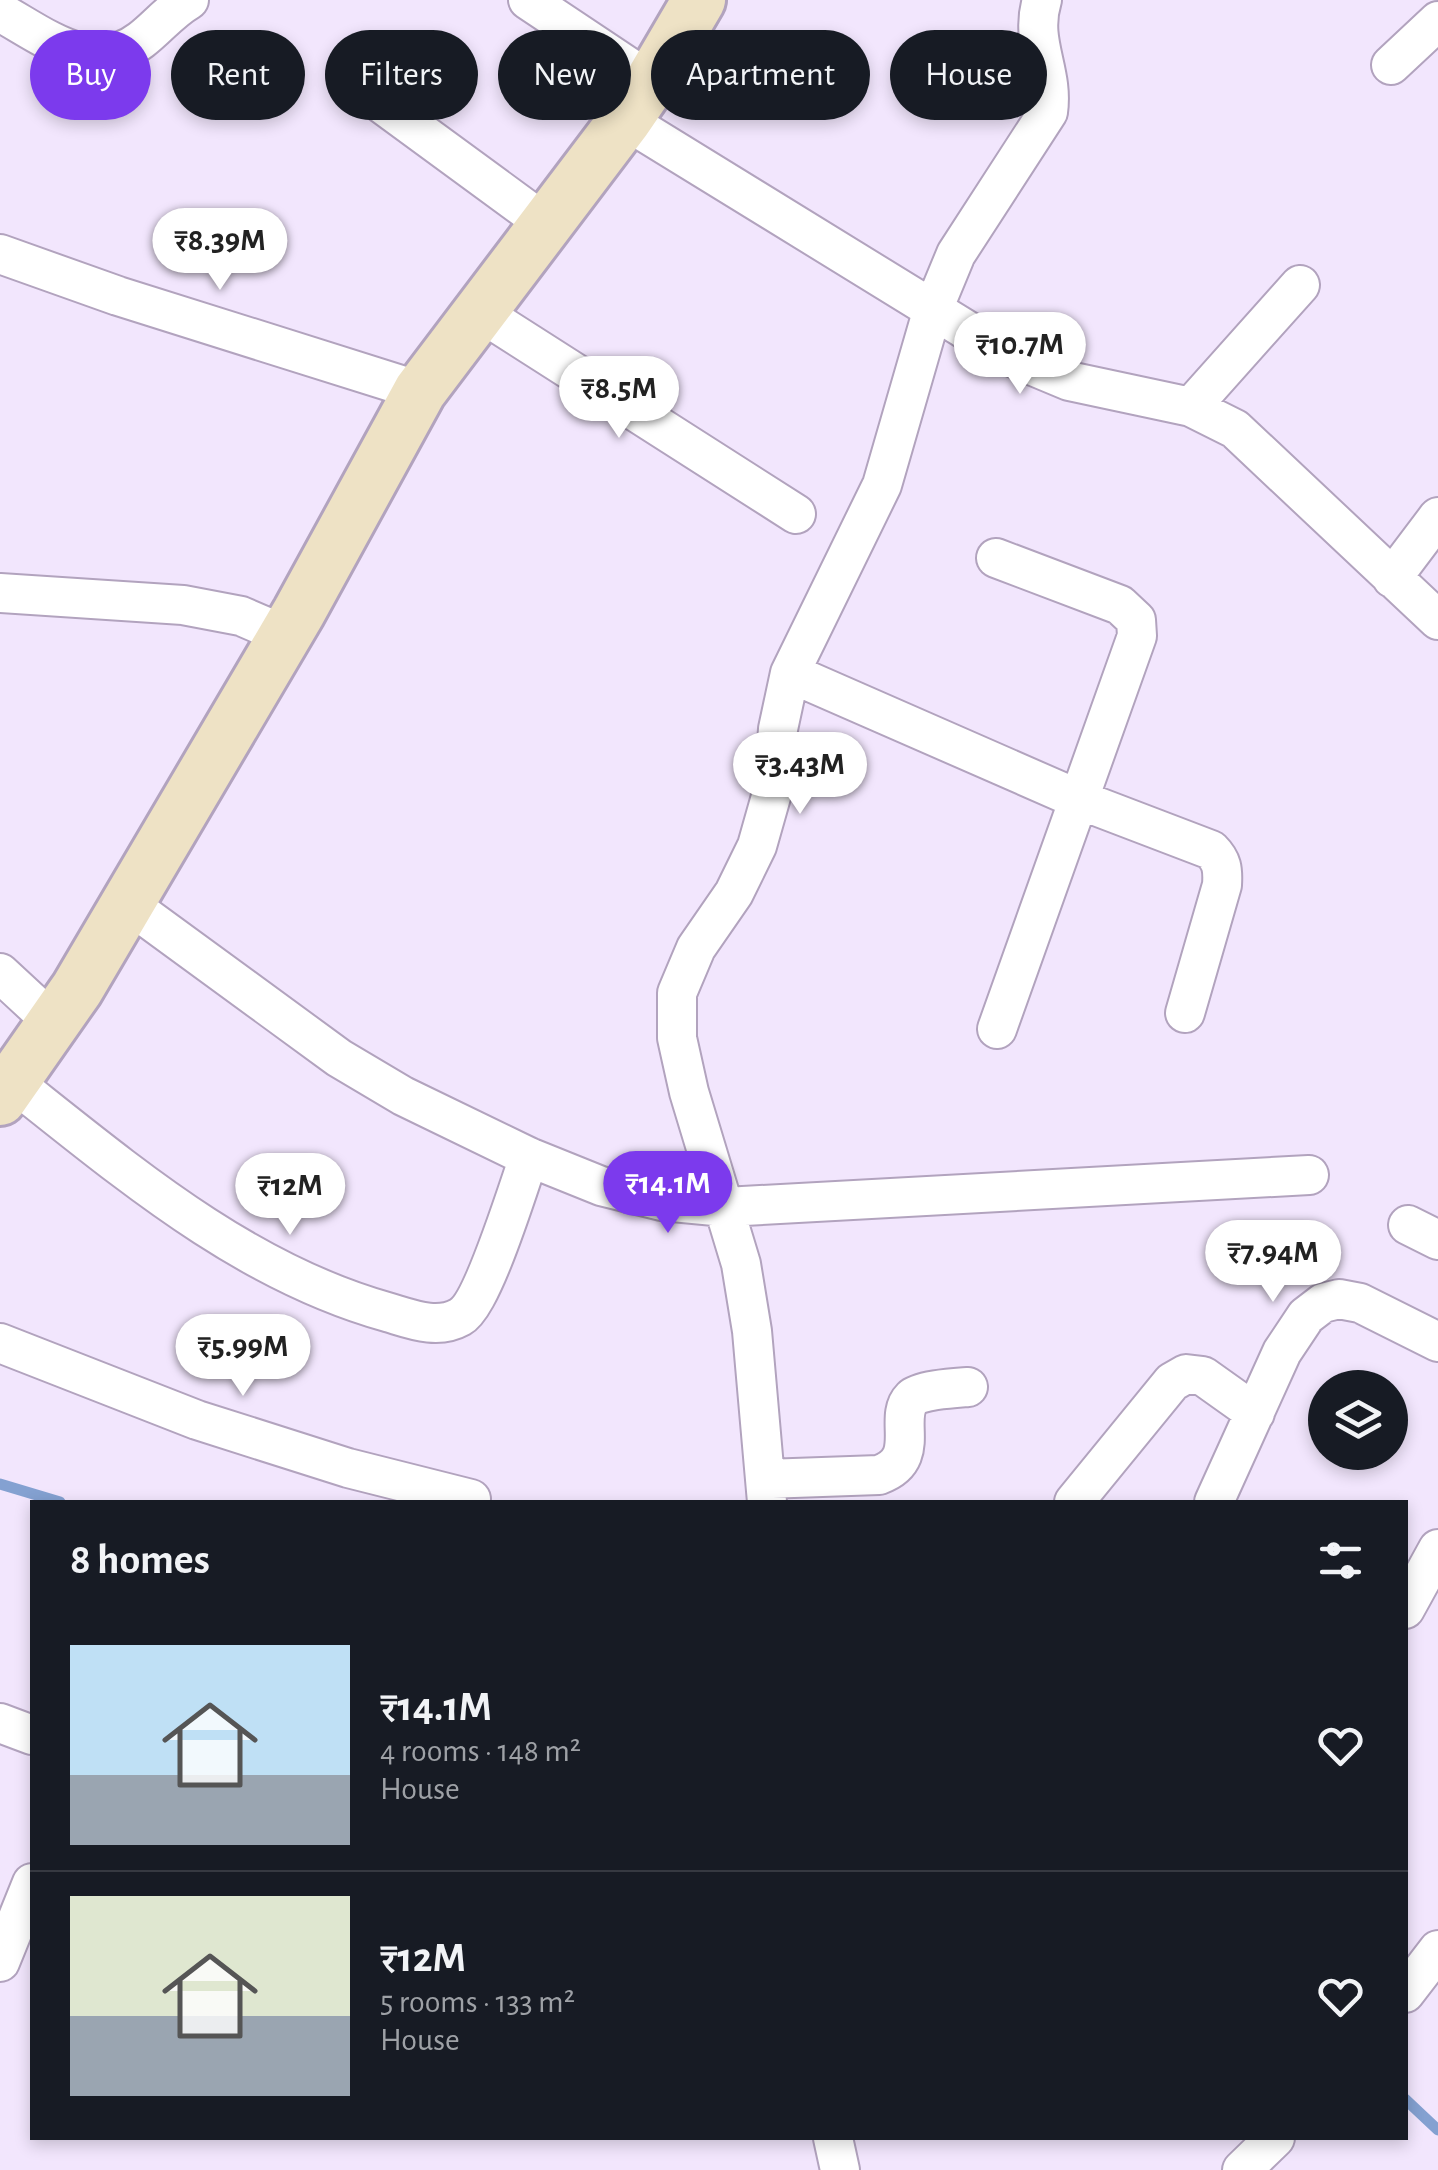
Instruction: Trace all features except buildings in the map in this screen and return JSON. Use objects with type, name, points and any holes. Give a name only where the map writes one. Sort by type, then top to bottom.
[{"type":"street","points":[[0,12],[67,49],[96,57],[121,54],[188,0]]},
{"type":"street","points":[[528,0],[638,101],[842,252],[932,312],[1006,355],[1069,381],[1191,407],[1235,429],[1438,620]]},
{"type":"street","points":[[529,1158],[480,1292],[465,1315],[446,1323],[425,1323],[354,1303],[293,1279],[221,1239],[7,1090],[54,1023],[285,636],[420,391],[638,101],[699,0]]},
{"type":"street","points":[[968,1386],[919,1394],[911,1399],[900,1461],[892,1470],[766,1491],[752,1331],[741,1264],[688,1092],[677,1038],[677,993],[696,948],[734,892],[757,846],[774,786],[778,729],[790,672],[882,485],[932,312],[956,254],[1040,126],[1051,91],[1037,39],[1036,19],[1042,0]]},
{"type":"street","points":[[1391,65],[1438,21]]},
{"type":"street","points":[[404,120],[546,224]]},
{"type":"street","points":[[0,254],[118,296],[420,391]]},
{"type":"street","points":[[1191,407],[1300,285]]},
{"type":"street","points":[[478,311],[796,514]]},
{"type":"street","points":[[1392,578],[1438,517]]},
{"type":"street","points":[[996,558],[1120,605],[1136,620],[1138,636],[997,1029]]},
{"type":"street","points":[[0,593],[183,605],[240,616],[285,636]]},
{"type":"street","points":[[790,672],[1080,800],[1211,850],[1223,870],[1222,885],[1186,1013]]},
{"type":"street","points":[[127,903],[340,1058],[402,1096],[529,1158],[601,1186],[662,1202],[725,1207],[1309,1175]]},
{"type":"street","points":[[0,973],[54,1023]]},
{"type":"street","points":[[1215,1500],[1282,1352],[1306,1316],[1323,1303],[1340,1299],[1360,1303],[1438,1342]]},
{"type":"street","points":[[0,1342],[197,1420],[348,1468],[471,1499]]},
{"type":"street","points":[[1076,1500],[1172,1382],[1186,1374],[1203,1376],[1254,1412]]},
{"type":"street","points":[[1408,1603],[1438,1548]]},
{"type":"street","points":[[0,1723],[30,1734]]},
{"type":"street","points":[[0,1962],[30,1891]]},
{"type":"street","points":[[1408,1989],[1438,1950]]},
{"type":"street","points":[[833,2140],[840,2170]]},
{"type":"street","points":[[1242,2170],[1273,2140]]},
{"type":"waterway","points":[[0,1484],[53,1500]]},
{"type":"waterway","points":[[1408,2102],[1438,2130]]}]
